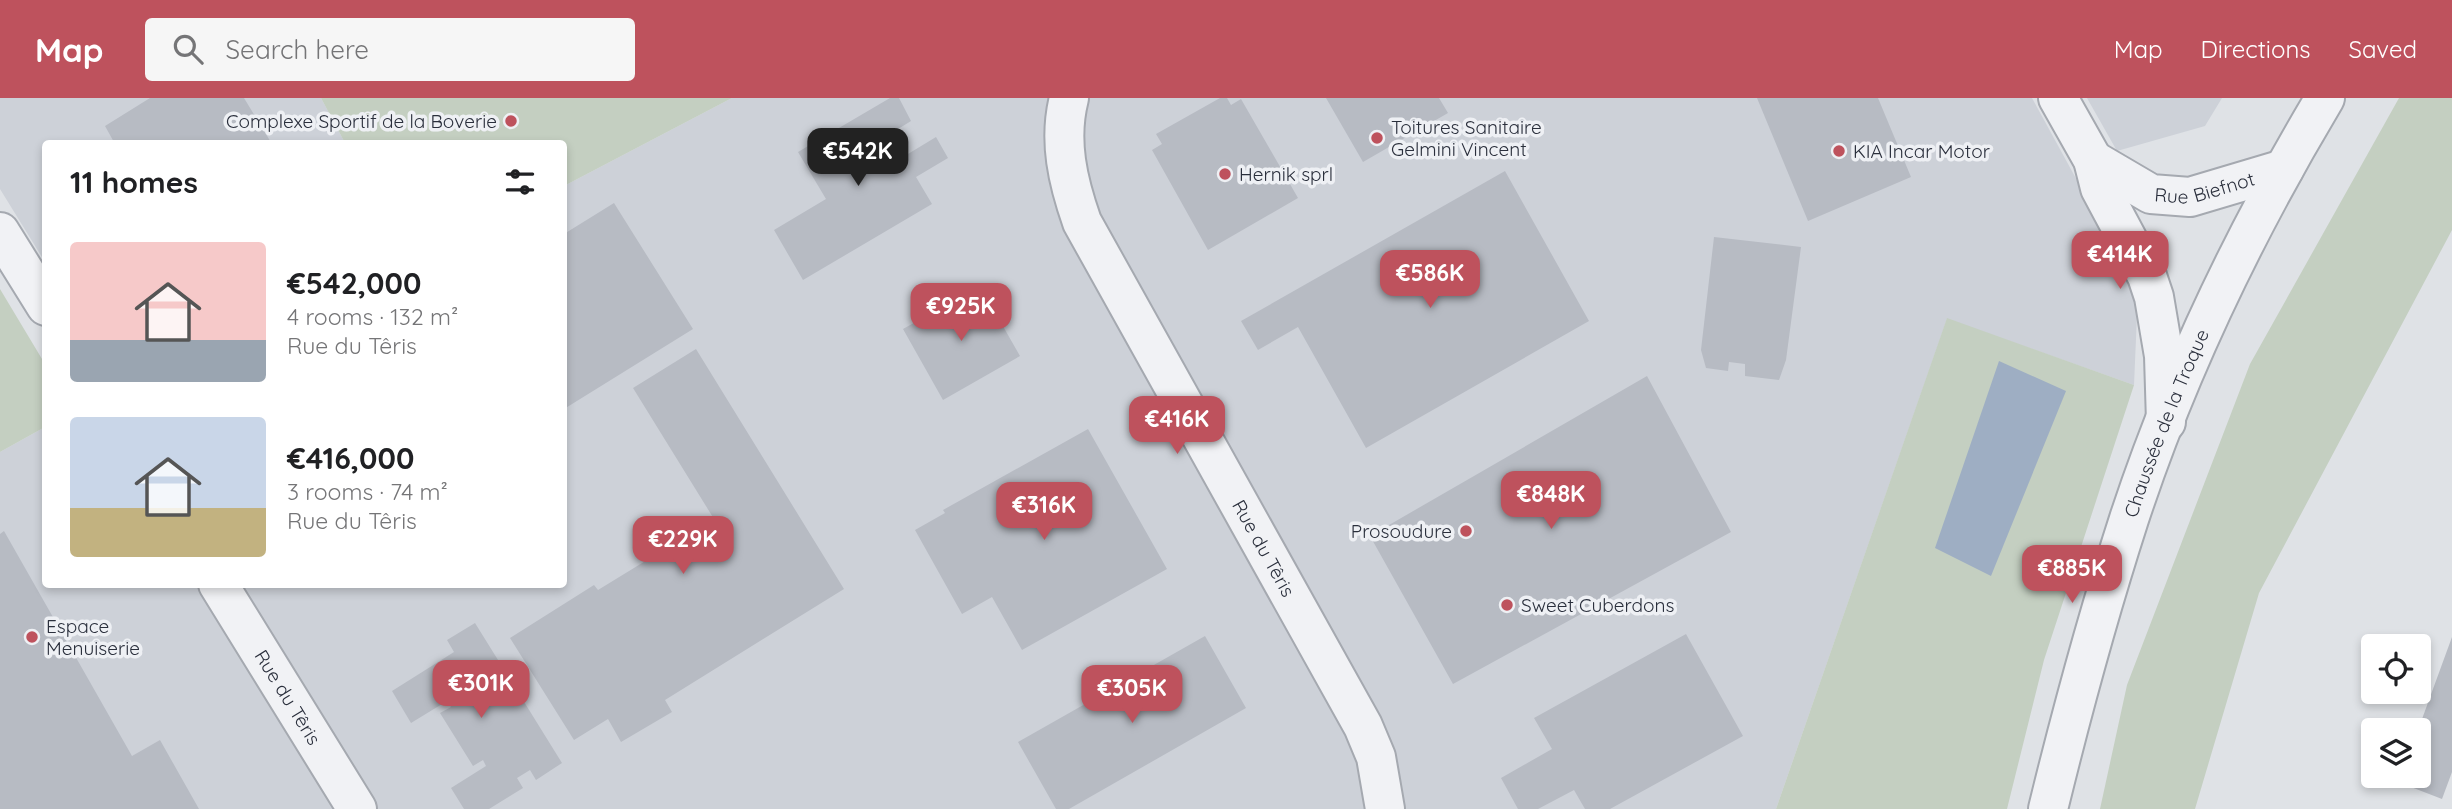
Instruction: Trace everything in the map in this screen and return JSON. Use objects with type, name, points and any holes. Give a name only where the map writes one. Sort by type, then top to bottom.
[{"type":"street","name":"Rue du Têris","points":[[1069,98],[1065,141],[1068,181],[1082,222],[1363,726],[1376,757],[1385,809]]},
{"type":"street","points":[[2058,98],[2093,160],[2100,188],[2147,276],[2154,297],[2164,356],[2166,424]]},
{"type":"street","name":"Chaussée de la Troque","points":[[2048,809],[2081,674],[2130,517],[2166,424],[2213,310],[2284,169],[2325,98]]},
{"type":"street","name":"Rue Biefnot","points":[[2093,160],[2151,194],[2190,197],[2284,169]]},
{"type":"street","points":[[0,232],[42,300]]},
{"type":"street","name":"Rue du Têris","points":[[220,588],[356,809]]},
{"type":"shaded area","points":[[0,98],[321,98],[343,140],[42,140],[42,257],[0,189]]},
{"type":"shaded area","points":[[732,98],[2032,98],[2138,292],[2134,385],[1947,319],[1776,809],[0,809],[0,452],[42,429],[42,588],[567,588],[567,184]]},
{"type":"shaded area","points":[[2087,98],[2222,98],[2205,126],[2117,151]]},
{"type":"green space","name":"Complexe Sportif de la Boverie","points":[[321,98],[732,98],[567,184],[567,140],[343,140]]},
{"type":"green space","points":[[2399,98],[2452,98],[2452,230],[2259,593],[2195,809],[2100,809],[2127,685],[2250,364]]},
{"type":"green space","points":[[0,289],[42,359],[42,429],[0,452]]},
{"type":"green space","points":[[1947,318],[2134,385],[2044,660],[2007,809],[1776,809]]},
{"type":"water","points":[[1999,361],[2066,391],[1991,576],[1935,548]]},
{"type":"building","points":[[150,98],[244,98],[270,140],[113,140],[105,126]]},
{"type":"building","points":[[890,98],[899,98],[911,121],[890,134],[903,157],[936,137],[948,158],[916,177],[932,204],[803,280],[774,230],[826,199],[798,152]]},
{"type":"building","name":"Hernik sprl","points":[[1220,98],[1227,98],[1231,105],[1241,99],[1298,198],[1208,250],[1152,150],[1162,144],[1156,134]]},
{"type":"building","name":"Toitures Sanitaire Gelmini Vincent","points":[[1326,98],[1439,98],[1448,113],[1363,162]]},
{"type":"building","name":"KIA Incar Motor","points":[[1757,98],[1878,98],[1911,177],[1808,221]]},
{"type":"building","points":[[1505,171],[1589,321],[1366,448],[1298,327],[1258,350],[1241,321]]},
{"type":"building","points":[[614,203],[693,329],[567,407],[567,232]]},
{"type":"building","points":[[1714,237],[1801,247],[1786,360],[1779,380],[1745,376],[1745,364],[1729,362],[1728,371],[1706,368],[1701,350]]},
{"type":"building","points":[[980,286],[1020,356],[943,400],[903,329]]},
{"type":"building","points":[[696,349],[844,589],[665,700],[672,712],[621,742],[608,719],[574,740],[510,638],[594,585],[598,590],[714,519],[633,388]]},
{"type":"building","points":[[1647,376],[1731,532],[1453,684],[1370,536]]},
{"type":"building","points":[[1088,429],[1167,569],[1022,650],[992,597],[962,614],[915,530],[945,513],[943,510]]},
{"type":"building","name":"Espace Menuiserie","points":[[4,531],[132,756],[160,740],[199,809],[0,809],[0,534]]},
{"type":"building","points":[[475,623],[562,763],[536,780],[530,770],[517,778],[523,788],[489,809],[464,809],[451,788],[486,766],[483,760],[473,766],[440,713],[451,707],[447,701],[411,723],[392,691],[454,652],[447,640]]},
{"type":"building","points":[[1686,634],[1743,736],[1610,809],[1585,809],[1574,790],[1538,809],[1518,809],[1501,778],[1552,749],[1534,718]]},
{"type":"building","points":[[1205,636],[1246,708],[1069,809],[1056,809],[1018,742]]},
{"type":"building","points":[[2452,637],[2452,772],[2442,799],[2414,788],[2431,788],[2431,718],[2422,718],[2428,704],[2431,704],[2431,694]]},
{"type":"place","name":"Complexe Sportif de la Boverie","points":[[511,121]]},
{"type":"place","name":"Toitures Sanitaire Gelmini Vincent","points":[[1377,138]]},
{"type":"place","name":"KIA Incar Motor","points":[[1839,151]]},
{"type":"place","name":"Hernik sprl","points":[[1225,174]]},
{"type":"place","name":"Prosoudure","points":[[1466,531]]},
{"type":"place","name":"Sweet Cuberdons","points":[[1507,605]]},
{"type":"place","name":"Espace Menuiserie","points":[[32,637]]}]
